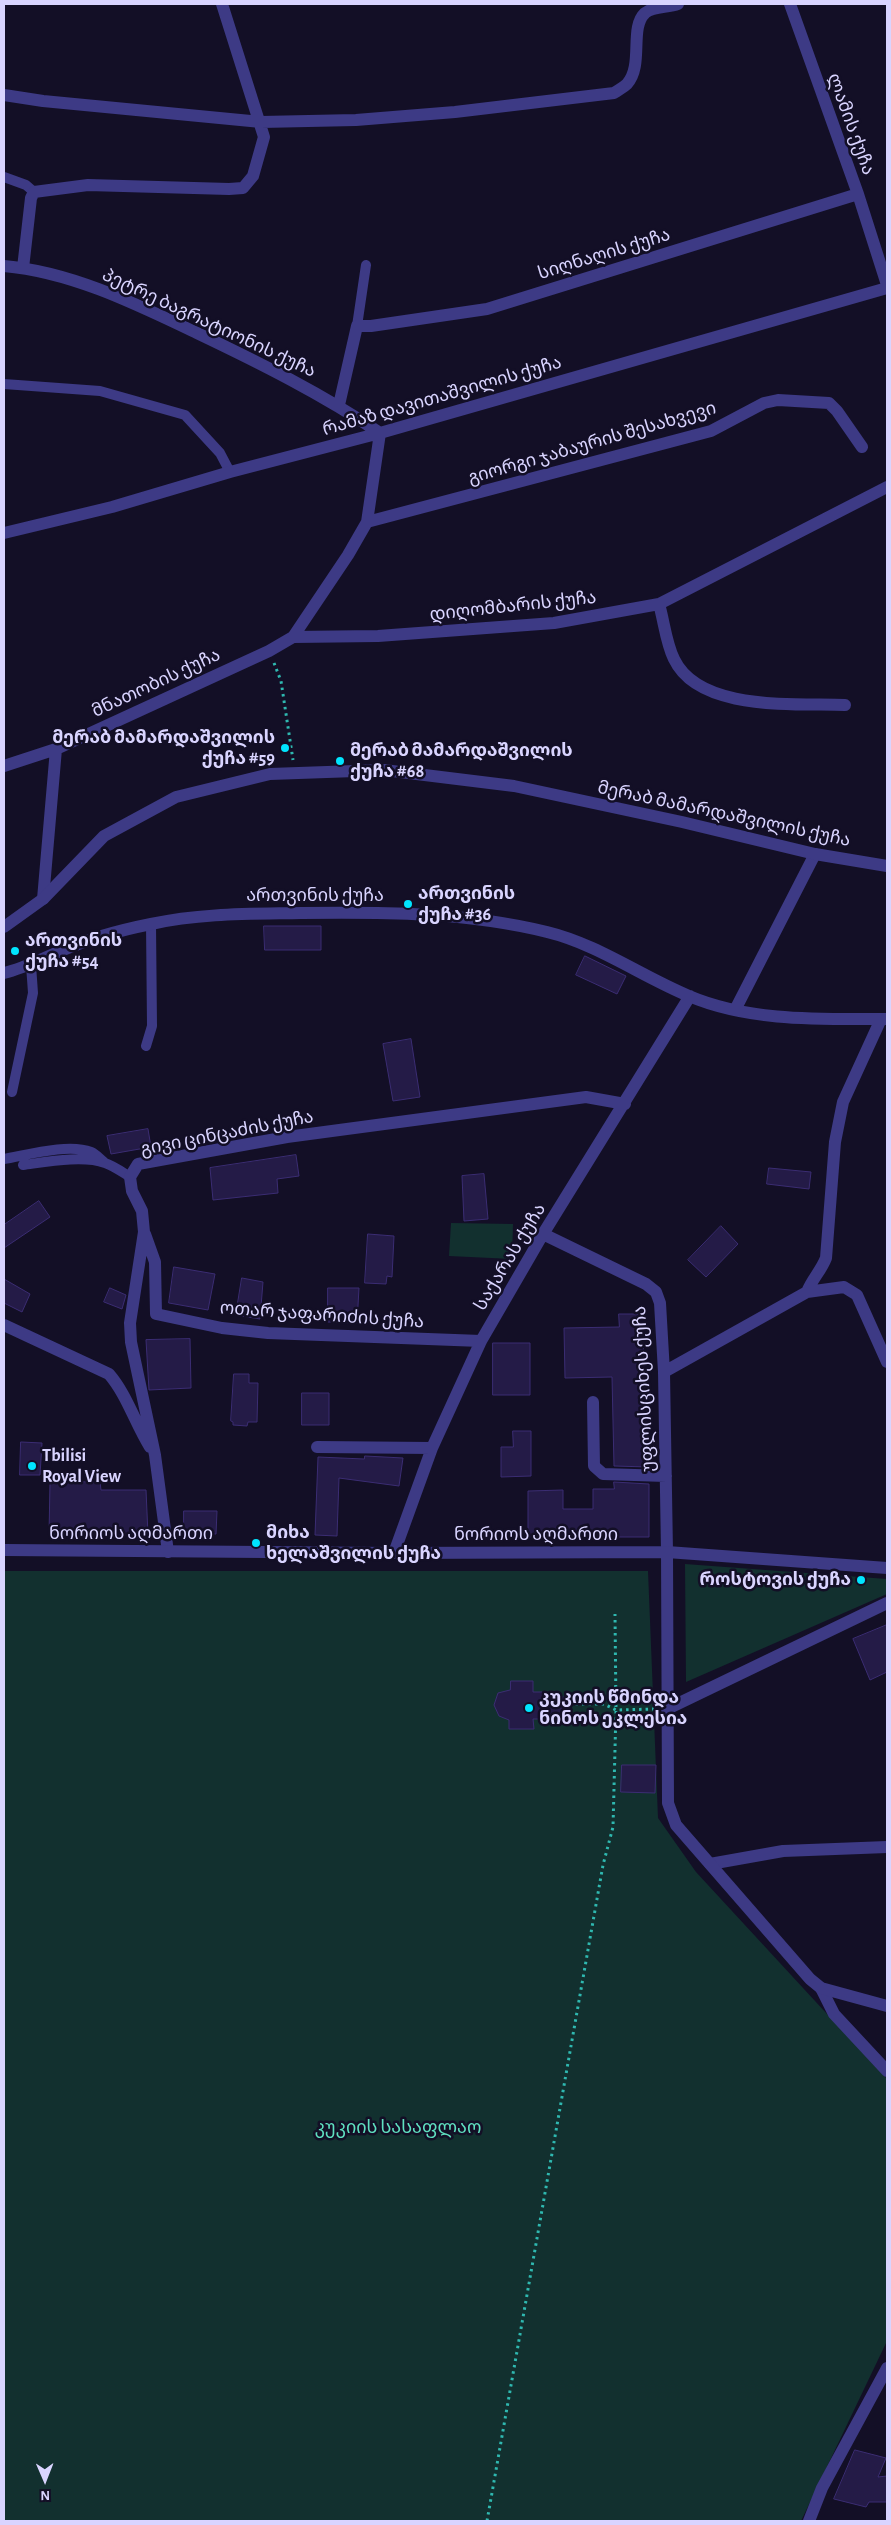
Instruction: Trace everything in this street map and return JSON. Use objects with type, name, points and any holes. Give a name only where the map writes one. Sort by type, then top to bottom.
[{"type":"street","points":[[23,268],[31,198],[34,192],[88,185],[243,188],[253,176],[261,153],[264,136],[222,4]]},
{"type":"street","points":[[4,95],[42,101],[260,122],[356,120],[614,93],[627,84],[635,68],[638,27],[643,14],[650,9],[678,4]]},
{"type":"street","name":"ლამის ქუჩა","points":[[790,4],[858,194],[887,287]]},
{"type":"street","name":"სიღნაღის ქუჩა","points":[[357,326],[371,326],[488,309],[858,194]]},
{"type":"street","name":"პეტრე ბაგრატიონის ქუჩა","points":[[4,266],[23,268],[78,281],[167,319],[244,355],[340,405],[380,433]]},
{"type":"street","name":"რამაზ დავითაშვილის ქუჩა","points":[[4,533],[112,507],[230,472],[380,433],[887,287]]},
{"type":"street","points":[[340,405],[357,326]]},
{"type":"street","name":"გიორგი ჯაბაურის შესახვევი","points":[[367,522],[711,431],[764,403],[778,400],[829,403],[837,411],[862,447]]},
{"type":"street","points":[[293,637],[348,555],[367,522],[380,433]]},
{"type":"street","name":"დიღომბარის ქუჩა","points":[[293,637],[378,636],[554,623],[660,604],[887,487]]},
{"type":"street","points":[[660,604],[673,659],[685,676],[706,690],[736,700],[845,705]]},
{"type":"street","name":"მნათობის ქუჩა","points":[[4,766],[56,749],[269,651],[293,637]]},
{"type":"street","points":[[42,899],[56,749]]},
{"type":"street","name":"მერაბ მამარდაშვილის ქუჩა","points":[[4,928],[42,899],[104,836],[176,798],[270,774],[384,770],[514,786],[682,822],[815,854],[887,866]]},
{"type":"street","points":[[735,1010],[815,854]]},
{"type":"street","name":"ართვინის ქუჩა","points":[[4,973],[31,965],[94,938],[151,924],[224,914],[369,912],[478,918],[550,932],[593,949],[690,996],[735,1010],[766,1016],[884,1019]]},
{"type":"street","name":"საქარას ქუჩა","points":[[394,1553],[432,1448],[480,1341],[543,1234],[690,996]]},
{"type":"street","points":[[807,1292],[813,1278],[822,1270],[826,1258],[834,1142],[843,1102],[884,1019]]},
{"type":"street","name":"გივი ცინცაძის ქუჩა","points":[[168,1552],[155,1455],[131,1342],[130,1322],[144,1232],[142,1211],[132,1191],[130,1176],[138,1164],[287,1137],[586,1097],[625,1104]]},
{"type":"street","name":"ოთარ ჯაფარიძის ქუჩა","points":[[144,1232],[156,1262],[156,1314],[222,1328],[268,1333],[480,1341]]},
{"type":"street","name":"უფლისციხეს ქუჩა","points":[[543,1234],[646,1284],[656,1292],[660,1303],[664,1372],[667,1552]]},
{"type":"street","points":[[664,1372],[807,1292],[844,1287],[857,1295],[887,1362]]},
{"type":"street","points":[[4,1325],[109,1374],[121,1388],[136,1424],[155,1455]]},
{"type":"street","points":[[593,1402],[594,1466],[598,1472],[603,1474],[666,1476]]},
{"type":"street","points":[[317,1447],[432,1448]]},
{"type":"street","name":"ნორიოს აღმართი","points":[[4,1550],[394,1553],[667,1552],[887,1568]]},
{"type":"street","points":[[667,1552],[668,1803],[676,1825],[810,1979],[821,1988],[887,2006]]},
{"type":"street","points":[[667,1708],[887,1603]]},
{"type":"street","points":[[710,1864],[783,1851],[887,1847]]},
{"type":"street","points":[[821,1988],[834,2014],[887,2071]]},
{"type":"street","points":[[809,2521],[822,2488],[887,2368]]},
{"type":"lane","points":[[4,177],[26,185],[34,192]]},
{"type":"lane","points":[[357,326],[366,265]]},
{"type":"lane","points":[[4,384],[100,391],[185,415],[220,454],[230,472]]},
{"type":"lane","points":[[146,1046],[152,1026],[151,924]]},
{"type":"lane","points":[[12,1092],[33,993],[31,965]]},
{"type":"lane","points":[[4,1159],[47,1151],[74,1150],[91,1152],[105,1163],[130,1176]]},
{"type":"lane","points":[[23,1165],[61,1160],[105,1163]]},
{"type":"path","points":[[269,651],[282,681],[294,773]]},
{"type":"path","points":[[487,2521],[603,1865],[613,1827],[616,1710],[615,1614]]},
{"type":"path","points":[[570,1704],[604,1704],[616,1710],[667,1708]]},
{"type":"green space","points":[[451,1223],[513,1224],[512,1259],[449,1256]]},
{"type":"green space","points":[[685,1564],[887,1579],[887,1594],[686,1682]]},
{"type":"green space","name":"კუკიის სასაფლაო","points":[[4,1571],[648,1571],[658,1818],[696,1872],[887,2079],[887,2341],[801,2521],[4,2521]]},
{"type":"building","points":[[264,926],[321,926],[321,950],[265,950]]},
{"type":"building","points":[[585,956],[626,976],[617,994],[576,975]]},
{"type":"building","points":[[411,1039],[420,1097],[393,1101],[383,1044]]},
{"type":"building","points":[[148,1129],[151,1147],[111,1154],[107,1136]]},
{"type":"building","points":[[296,1155],[299,1176],[277,1179],[278,1193],[213,1200],[210,1168]]},
{"type":"building","points":[[769,1168],[811,1172],[809,1189],[767,1184]]},
{"type":"building","points":[[484,1174],[488,1219],[464,1221],[462,1176]]},
{"type":"building","points":[[39,1201],[50,1217],[4,1248],[4,1225]]},
{"type":"building","points":[[721,1226],[738,1244],[706,1277],[688,1260]]},
{"type":"building","points":[[368,1234],[394,1236],[392,1277],[387,1276],[386,1284],[365,1283]]},
{"type":"building","points":[[174,1267],[215,1274],[208,1310],[169,1303]]},
{"type":"building","points":[[242,1278],[263,1282],[260,1319],[236,1315]]},
{"type":"building","points":[[4,1279],[30,1294],[22,1312],[4,1303]]},
{"type":"building","points":[[110,1288],[126,1295],[122,1309],[104,1302]]},
{"type":"building","points":[[328,1288],[359,1288],[357,1323],[328,1322]]},
{"type":"building","points":[[619,1314],[643,1314],[644,1382],[649,1382],[649,1467],[614,1466],[612,1377],[565,1378],[564,1328],[619,1327]]},
{"type":"building","points":[[190,1339],[191,1388],[149,1390],[146,1340]]},
{"type":"building","points":[[493,1343],[530,1343],[530,1395],[493,1395]]},
{"type":"building","points":[[234,1374],[249,1374],[249,1383],[258,1383],[257,1422],[248,1422],[247,1426],[233,1425],[231,1421]]},
{"type":"building","points":[[302,1393],[329,1393],[329,1425],[302,1425]]},
{"type":"building","points":[[513,1431],[531,1431],[531,1476],[501,1477],[501,1447],[513,1447]]},
{"type":"building","points":[[21,1442],[42,1443],[40,1475],[20,1475]]},
{"type":"building","points":[[365,1456],[403,1458],[399,1486],[339,1478],[337,1536],[315,1535],[318,1457],[364,1459]]},
{"type":"building","points":[[100,1482],[101,1490],[146,1490],[148,1535],[49,1535],[50,1483]]},
{"type":"building","points":[[614,1482],[649,1484],[649,1537],[528,1537],[528,1491],[563,1490],[563,1509],[593,1509],[593,1489],[614,1489]]},
{"type":"building","points":[[184,1511],[217,1511],[216,1534],[184,1534]]},
{"type":"building","points":[[887,1625],[887,1672],[870,1680],[853,1639]]},
{"type":"building","name":"კუკიის წმინდა ნინოს ეკლესია","points":[[511,1681],[533,1681],[533,1692],[547,1692],[547,1697],[564,1697],[564,1714],[548,1714],[548,1719],[533,1719],[534,1729],[509,1729],[509,1720],[499,1716],[494,1705],[498,1693],[510,1690]]},
{"type":"building","points":[[622,1765],[656,1765],[655,1793],[621,1792]]},
{"type":"building","points":[[855,2450],[886,2458],[878,2477],[887,2476],[887,2502],[869,2502],[866,2507],[834,2499]]},
{"type":"place","name":"მერაბ მამარდაშვილის ქუჩა #59","points":[[285,748]]},
{"type":"place","name":"მერაბ მამარდაშვილის ქუჩა #68","points":[[340,761]]},
{"type":"place","name":"ართვინის ქუჩა #36","points":[[408,904]]},
{"type":"place","name":"ართვინის ქუჩა #54","points":[[15,951]]},
{"type":"place","name":"Tbilisi Royal View","points":[[32,1466]]},
{"type":"place","name":"მიხა ხელაშვილის ქუჩა","points":[[256,1543]]},
{"type":"place","name":"როსტოვის ქუჩა","points":[[861,1580]]},
{"type":"place","name":"კუკიის წმინდა ნინოს ეკლესია","points":[[529,1708]]}]
